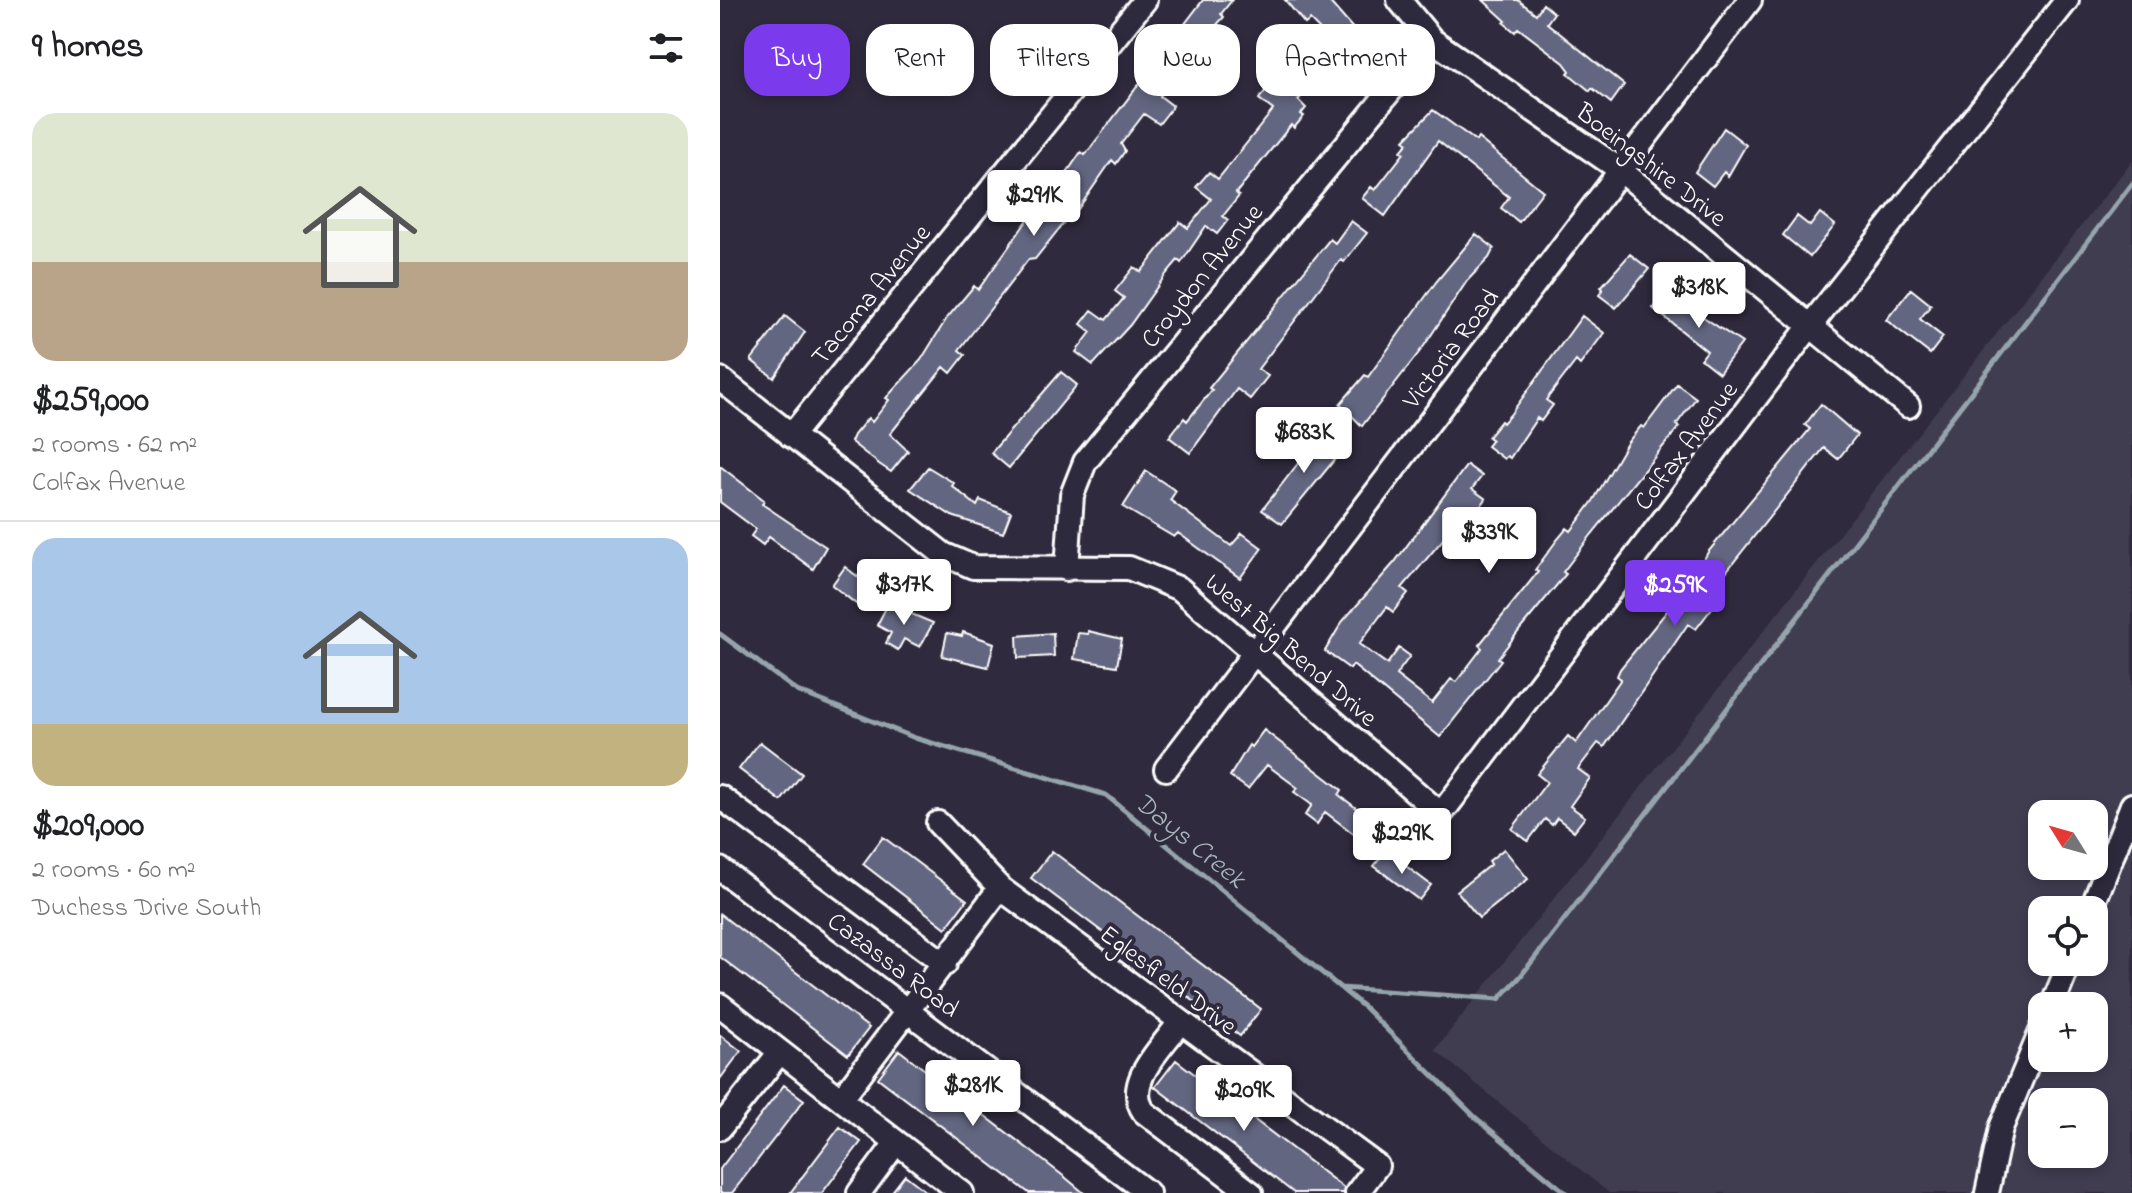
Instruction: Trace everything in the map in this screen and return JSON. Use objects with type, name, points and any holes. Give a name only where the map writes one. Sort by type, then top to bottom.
[{"type":"street","name":"Tacoma Avenue","points":[[791,436],[1145,0]]},
{"type":"street","name":"Boeingshire Drive","points":[[1399,0],[1419,24]]},
{"type":"street","name":"Victoria Road","points":[[1166,769],[1750,0]]},
{"type":"street","name":"Colfax Avenue","points":[[1441,814],[1810,326],[2067,0]]},
{"type":"street","name":"Boeingshire Drive","points":[[1435,42],[1619,169],[1908,406]]},
{"type":"street","name":"Croydon Avenue","points":[[1067,569],[1072,495],[1085,462],[1386,96]]},
{"type":"street","name":"West Big Bend Drive","points":[[720,379],[943,554],[973,567],[1129,568],[1180,589],[1441,814]]},
{"type":"street","points":[[720,797],[945,964]]},
{"type":"street","points":[[2096,896],[2132,805]]},
{"type":"street","name":"Eglesfield Drive","points":[[938,823],[1000,888],[1377,1166],[1357,1193]]},
{"type":"street","name":"Cazassa Road","points":[[720,869],[1148,1193]]},
{"type":"street","points":[[841,1099],[1000,888]]},
{"type":"street","points":[[720,1005],[962,1193]]},
{"type":"street","points":[[1180,1022],[1136,1085],[1136,1100],[1144,1112],[1251,1193]]},
{"type":"street","points":[[720,1128],[780,1052]]},
{"type":"street","points":[[1993,1192],[2001,1128],[2028,1063]]},
{"type":"street","points":[[864,1191],[896,1143]]},
{"type":"shaded area","points":[[2132,161],[2132,1193],[1609,1193],[1435,1050]]},
{"type":"building","points":[[1203,0],[1232,0],[1218,24],[1185,24]]},
{"type":"building","points":[[1285,0],[1328,0],[1349,24],[1314,24],[1310,20],[1305,24]]},
{"type":"building","points":[[1483,0],[1518,0],[1536,14],[1543,4],[1554,13],[1547,23],[1624,85],[1611,103],[1592,88],[1590,91],[1568,73],[1570,71],[1564,63],[1518,28],[1515,32]]},
{"type":"building","points":[[1134,91],[1134,96],[1160,96],[1173,106],[1159,124],[1144,114],[1121,144],[1125,151],[1116,164],[1112,160],[1069,222],[1066,220],[1035,259],[1028,260],[959,350],[965,355],[951,373],[944,367],[890,434],[908,451],[891,472],[851,442],[854,435],[868,418],[872,422],[889,400],[886,398],[921,360],[947,318],[974,286],[978,290],[1044,197],[1048,200],[1081,152],[1085,155]]},
{"type":"building","points":[[1261,96],[1301,96],[1298,100],[1306,108],[1301,114],[1304,116],[1294,128],[1291,125],[1236,193],[1239,196],[1223,216],[1228,220],[1217,234],[1206,226],[1181,263],[1178,260],[1130,325],[1093,365],[1076,352],[1091,332],[1081,324],[1092,310],[1106,320],[1124,298],[1115,291],[1134,267],[1141,272],[1180,222],[1188,228],[1211,199],[1196,187],[1209,172],[1218,179],[1273,110],[1259,99]]},
{"type":"building","points":[[1433,110],[1476,141],[1478,138],[1543,191],[1519,222],[1501,208],[1509,197],[1438,141],[1385,216],[1362,198],[1371,187],[1375,190],[1404,153],[1401,151],[1408,143],[1404,140]]},
{"type":"building","points":[[1724,128],[1746,145],[1728,176],[1724,172],[1713,186],[1695,172]]},
{"type":"building","points":[[1820,213],[1835,225],[1810,257],[1783,235],[1797,216],[1810,226]]},
{"type":"building","points":[[1351,221],[1367,233],[1344,262],[1341,260],[1258,369],[1268,376],[1250,399],[1237,389],[1190,453],[1169,437],[1184,418],[1187,421],[1212,390],[1209,388],[1330,239],[1335,243]]},
{"type":"building","points":[[1476,234],[1494,248],[1489,258],[1467,281],[1424,346],[1362,426],[1340,404],[1365,375],[1368,377],[1436,282]]},
{"type":"building","points":[[1630,254],[1649,269],[1616,308],[1599,295],[1603,289],[1601,287]]},
{"type":"building","points":[[1911,289],[1931,305],[1920,319],[1943,337],[1930,354],[1886,320]]},
{"type":"building","points":[[1667,290],[1675,296],[1677,293],[1698,309],[1696,312],[1742,343],[1719,373],[1701,359],[1707,351],[1653,308]]},
{"type":"building","points":[[785,316],[805,332],[774,378],[751,360]]},
{"type":"building","points":[[1582,316],[1604,333],[1580,365],[1576,361],[1546,400],[1553,405],[1541,421],[1537,418],[1510,458],[1507,456],[1504,459],[1487,446],[1492,440],[1488,437],[1510,415]]},
{"type":"building","points":[[1061,372],[1077,385],[1009,468],[991,453]]},
{"type":"building","points":[[1677,384],[1696,398],[1676,425],[1679,427],[1592,534],[1563,572],[1566,574],[1498,658],[1501,660],[1440,737],[1353,665],[1350,669],[1325,651],[1342,622],[1394,563],[1467,465],[1482,476],[1472,489],[1486,499],[1472,518],[1465,513],[1402,588],[1408,593],[1393,612],[1387,607],[1359,644],[1387,664],[1399,648],[1410,656],[1396,675],[1432,703],[1451,679],[1456,682],[1482,648],[1479,645],[1538,572],[1535,570],[1557,540],[1567,528],[1571,531],[1593,501],[1627,443],[1641,426],[1644,428]]},
{"type":"building","points":[[1821,404],[1857,435],[1838,459],[1824,448],[1703,601],[1712,608],[1696,629],[1688,624],[1604,747],[1598,743],[1578,769],[1590,778],[1570,806],[1585,817],[1574,831],[1557,818],[1552,825],[1545,819],[1528,841],[1512,829],[1547,782],[1537,774],[1568,736],[1576,743],[1621,679],[1617,676],[1620,669],[1693,579],[1708,552],[1810,429],[1805,425]]},
{"type":"building","points":[[1324,431],[1345,447],[1282,524],[1262,510],[1306,453],[1301,449],[1314,432],[1320,436]]},
{"type":"building","points":[[720,466],[764,500],[762,504],[826,547],[813,569],[769,537],[763,545],[751,536],[756,529],[720,502]]},
{"type":"building","points":[[928,467],[954,483],[952,486],[977,506],[980,500],[1011,512],[1003,533],[952,516],[910,489]]},
{"type":"building","points":[[1146,471],[1176,491],[1170,500],[1231,546],[1242,533],[1262,548],[1240,578],[1178,533],[1174,537],[1123,507]]},
{"type":"building","points":[[845,567],[874,589],[860,607],[832,585]]},
{"type":"building","points":[[888,604],[933,623],[920,647],[904,639],[898,650],[886,643],[891,633],[877,625]]},
{"type":"building","points":[[1088,631],[1122,639],[1117,666],[1074,659],[1078,633],[1088,634]]},
{"type":"building","points":[[963,632],[994,643],[988,667],[942,656],[947,633],[962,636]]},
{"type":"building","points":[[1053,633],[1054,656],[1018,658],[1017,636]]},
{"type":"building","points":[[1264,730],[1342,790],[1339,795],[1384,829],[1371,847],[1325,812],[1317,824],[1305,815],[1312,805],[1294,792],[1298,788],[1267,765],[1248,789],[1230,776],[1249,745],[1251,747]]},
{"type":"building","points":[[760,742],[802,774],[781,801],[739,769]]},
{"type":"building","points":[[883,837],[967,900],[946,928],[863,864]]},
{"type":"building","points":[[1504,849],[1528,879],[1479,918],[1457,891],[1491,864],[1489,861]]},
{"type":"building","points":[[1052,851],[1261,1009],[1240,1036],[1031,878]]},
{"type":"building","points":[[1386,851],[1431,885],[1419,900],[1374,866]]},
{"type":"building","points":[[720,914],[869,1028],[848,1055],[720,957]]},
{"type":"building","points":[[720,1035],[741,1051],[720,1079]]},
{"type":"building","points":[[899,1050],[1084,1193],[1029,1193],[878,1078]]},
{"type":"building","points":[[1176,1060],[1344,1188],[1343,1193],[1294,1193],[1155,1087]]},
{"type":"building","points":[[784,1085],[804,1100],[732,1193],[720,1193],[720,1169]]},
{"type":"building","points":[[840,1127],[861,1142],[822,1193],[790,1193]]},
{"type":"building","points":[[905,1175],[928,1193],[891,1193]]},
{"type":"waterway","points":[[1341,988],[1499,999],[1520,977],[2132,184]]},
{"type":"waterway","name":"Days Creek","points":[[720,634],[797,691],[915,738],[1106,795],[1365,1008],[1476,1118],[1566,1193]]}]
